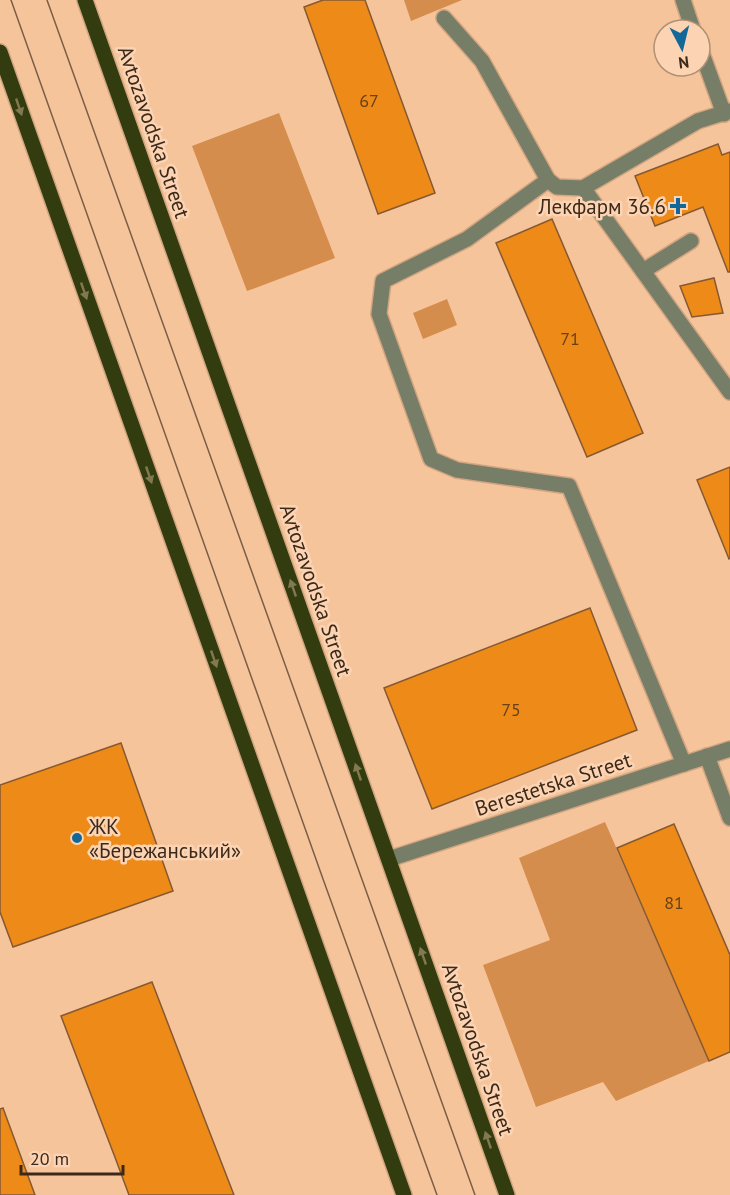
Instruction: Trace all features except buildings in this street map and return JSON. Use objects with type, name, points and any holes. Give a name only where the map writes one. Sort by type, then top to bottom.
[{"type":"main road","name":"Avtozavodska Street","points":[[85,0],[507,1195]]},
{"type":"main road","points":[[0,52],[404,1195]]},
{"type":"street","points":[[683,0],[689,18]]},
{"type":"street","points":[[444,18],[482,61],[548,180],[557,188],[583,188],[698,121],[727,113],[712,77]]},
{"type":"street","points":[[548,180],[467,239],[383,281],[379,315],[431,459],[457,470],[569,486],[684,764]]},
{"type":"street","points":[[583,188],[730,392]]},
{"type":"street","points":[[643,271],[691,241]]},
{"type":"street","name":"Berestetska Street","points":[[389,859],[730,749]]},
{"type":"street","points":[[707,756],[730,818]]},
{"type":"shaded area","points":[[404,0],[462,0],[411,21]]},
{"type":"shaded area","points":[[279,113],[335,258],[247,291],[192,146]]},
{"type":"shaded area","points":[[447,299],[457,325],[423,339],[413,313]]},
{"type":"shaded area","points":[[605,822],[709,1061],[616,1101],[603,1082],[536,1107],[483,965],[550,940],[519,858]]},
{"type":"tram line","points":[[11,0],[437,1195]]},
{"type":"tram line","points":[[47,0],[475,1195]]},
{"type":"place","name":"Лекфарм 36.6","points":[[678,206]]},
{"type":"place","name":"ЖК «Бережанський»","points":[[77,838]]}]
